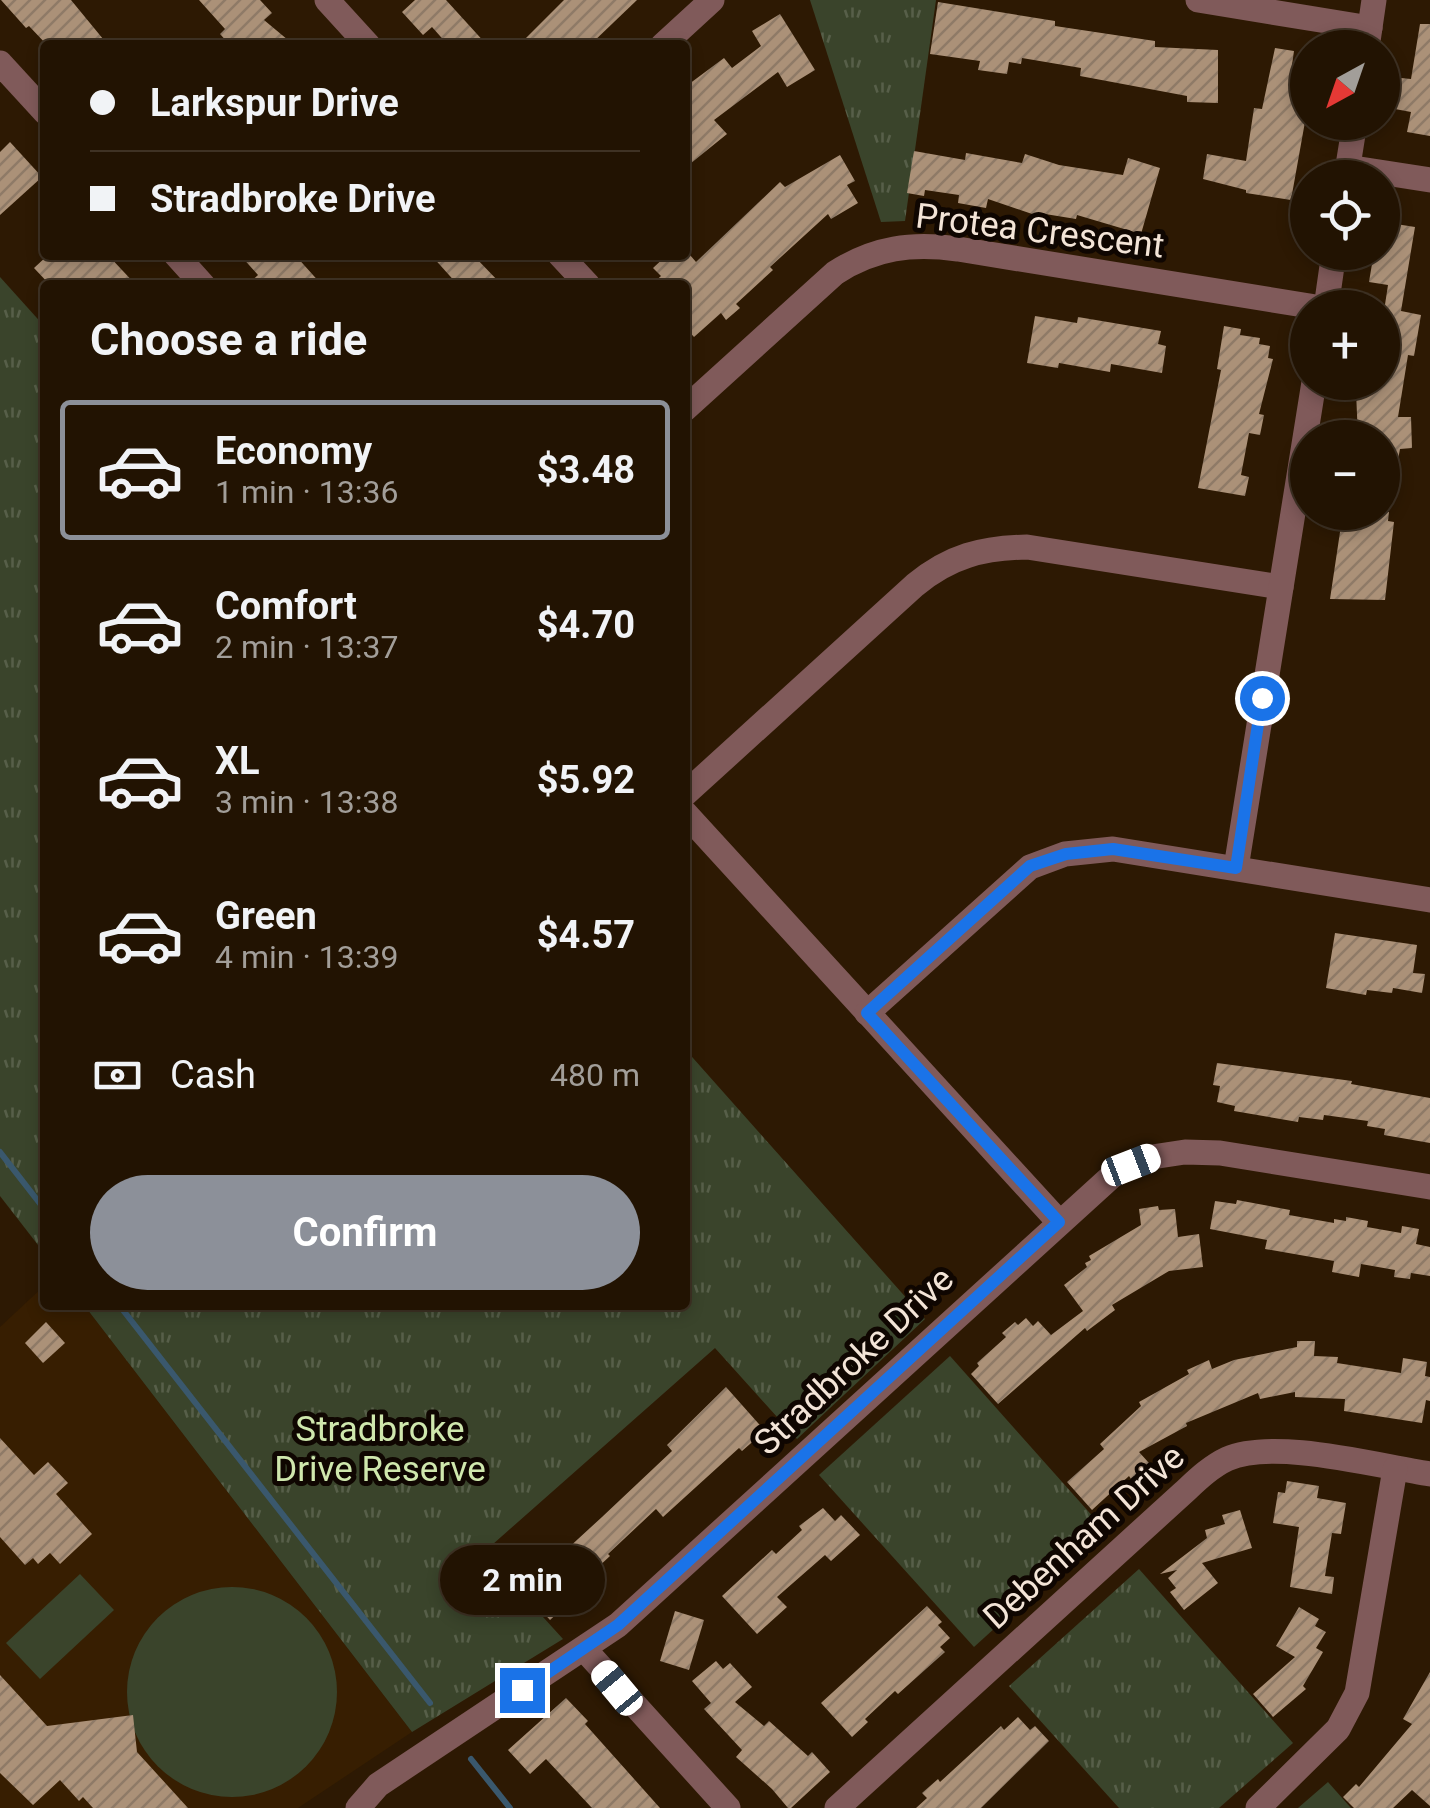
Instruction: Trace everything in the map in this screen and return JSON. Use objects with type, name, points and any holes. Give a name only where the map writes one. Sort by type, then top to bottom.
[{"type":"street","points":[[327,0],[363,40]]},
{"type":"street","points":[[667,40],[711,0]]},
{"type":"street","points":[[1198,0],[1332,30]]},
{"type":"street","points":[[1369,30],[1374,0]]},
{"type":"street","points":[[0,63],[40,107]]},
{"type":"street","points":[[1400,177],[1430,180]]},
{"type":"street","name":"Protea Crescent","points":[[690,398],[835,272],[854,260],[894,247],[958,249],[1290,303]]},
{"type":"street","points":[[180,260],[198,280]]},
{"type":"street","points":[[565,260],[583,280]]},
{"type":"street","points":[[1236,868],[1311,400]]},
{"type":"street","points":[[690,789],[914,585],[951,559],[998,548],[1027,547],[1280,587]]},
{"type":"street","points":[[690,818],[1059,1222]]},
{"type":"street","points":[[867,1013],[1030,866],[1066,854],[1113,849],[1430,900]]},
{"type":"street","name":"Stradbroke Drive","points":[[358,1808],[378,1786],[585,1650],[644,1601],[1113,1175],[1152,1157],[1184,1152],[1220,1153],[1430,1187]]},
{"type":"street","name":"Debenham Drive","points":[[838,1808],[1182,1492],[1226,1460],[1269,1450],[1430,1474]]},
{"type":"street","points":[[1258,1808],[1338,1729],[1357,1694],[1395,1469]]},
{"type":"street","points":[[585,1650],[728,1808]]},
{"type":"street","name":"Stradbroke Drive","points":[[340,1808],[361,1788],[378,1786]]},
{"type":"shaded area","points":[[40,1290],[40,1310],[88,1310],[412,1732],[298,1808],[0,1808],[0,1327]]},
{"type":"green space","points":[[810,0],[936,0],[905,221],[881,222]]},
{"type":"green space","points":[[0,277],[40,321],[40,1248],[0,1196]]},
{"type":"green space","name":"Stradbroke Drive Reserve","points":[[690,1055],[925,1319],[797,1439],[715,1348],[484,1552],[563,1639],[412,1732],[88,1310],[690,1310]]},
{"type":"green space","points":[[950,1356],[1104,1529],[974,1647],[819,1475]]},
{"type":"green space","points":[[1139,1569],[1293,1743],[1219,1808],[1119,1808],[1009,1686]]},
{"type":"green space","points":[[80,1574],[114,1610],[40,1679],[6,1643]]},
{"type":"green space","points":[[232,1587],[272,1595],[306,1618],[329,1652],[337,1692],[329,1732],[306,1766],[272,1789],[232,1797],[192,1789],[158,1766],[135,1732],[127,1692],[135,1652],[158,1618],[192,1595]]},
{"type":"green space","points":[[1328,1782],[1351,1808],[1298,1808]]},
{"type":"building","points":[[1,0],[71,0],[104,40],[42,40],[29,26],[26,28]]},
{"type":"building","points":[[199,0],[260,0],[272,13],[264,20],[288,40],[225,40],[220,34],[225,29]]},
{"type":"building","points":[[415,0],[446,0],[482,40],[444,40],[432,27],[423,35],[402,12]]},
{"type":"building","points":[[564,0],[637,0],[595,40],[524,40]]},
{"type":"building","points":[[938,2],[1155,41],[1155,47],[1218,50],[1218,103],[1187,102],[1187,96],[1080,76],[1081,68],[1022,58],[1021,64],[1009,62],[1007,74],[978,70],[980,61],[930,54]]},
{"type":"building","points":[[780,14],[815,70],[787,87],[778,72],[714,120],[727,134],[690,164],[690,83],[724,58],[732,68],[761,46],[752,31]]},
{"type":"building","points":[[1420,24],[1430,24],[1430,136],[1407,132],[1411,112],[1400,110],[1400,83],[1401,78],[1411,79]]},
{"type":"building","points":[[1275,48],[1290,50],[1290,140],[1302,140],[1298,160],[1290,160],[1290,200],[1246,193],[1203,179],[1207,154],[1246,161],[1254,108],[1262,109]]},
{"type":"building","points":[[10,142],[40,179],[0,215],[0,152]]},
{"type":"building","points":[[914,151],[965,160],[966,153],[1022,163],[1025,154],[1059,165],[1123,175],[1128,158],[1160,168],[1141,234],[1077,215],[1076,219],[1039,213],[1038,216],[988,199],[986,208],[958,203],[959,195],[925,190],[924,196],[907,193]]},
{"type":"building","points":[[840,155],[855,181],[847,185],[858,203],[831,219],[828,214],[770,267],[773,270],[736,304],[740,308],[726,320],[721,313],[694,337],[690,333],[690,280],[657,280],[661,276],[653,268],[662,260],[690,260],[690,255],[696,262],[780,182],[785,187]]},
{"type":"building","points":[[1400,225],[1415,227],[1401,311],[1421,315],[1414,356],[1408,355],[1398,417],[1411,417],[1412,448],[1400,449],[1400,420],[1357,420],[1356,400],[1400,400],[1400,290],[1387,290],[1388,285],[1369,282],[1371,270],[1400,270]]},
{"type":"building","points":[[43,260],[113,260],[131,280],[45,280],[34,268]]},
{"type":"building","points":[[244,260],[300,260],[318,280],[252,280],[258,275]]},
{"type":"building","points":[[436,260],[478,260],[497,280],[454,280]]},
{"type":"building","points":[[1035,316],[1077,323],[1078,317],[1161,331],[1158,344],[1166,346],[1162,373],[1111,364],[1110,372],[1059,363],[1058,368],[1027,363]]},
{"type":"building","points":[[1224,326],[1241,329],[1240,335],[1260,338],[1259,344],[1270,346],[1268,358],[1273,359],[1259,414],[1264,415],[1260,435],[1249,433],[1241,475],[1249,477],[1245,496],[1198,488],[1221,370],[1217,369]]},
{"type":"building","points":[[1340,530],[1393,530],[1385,600],[1330,599]]},
{"type":"building","points":[[1335,933],[1417,945],[1413,973],[1425,974],[1422,993],[1393,988],[1392,993],[1367,990],[1366,995],[1326,988]]},
{"type":"building","points":[[1217,1063],[1352,1081],[1351,1084],[1430,1098],[1430,1143],[1384,1135],[1385,1129],[1367,1126],[1368,1121],[1324,1115],[1323,1120],[1299,1117],[1298,1122],[1234,1111],[1235,1106],[1217,1102],[1220,1086],[1213,1085]]},
{"type":"building","points":[[1237,1200],[1334,1223],[1334,1219],[1346,1221],[1346,1217],[1368,1221],[1367,1227],[1401,1233],[1402,1226],[1419,1229],[1416,1244],[1430,1247],[1430,1276],[1411,1273],[1410,1279],[1394,1277],[1395,1270],[1361,1264],[1359,1277],[1332,1272],[1334,1261],[1265,1249],[1267,1240],[1210,1229],[1215,1201],[1236,1204]]},
{"type":"building","points":[[1158,1206],[1159,1210],[1175,1209],[1178,1237],[1199,1234],[1203,1267],[1169,1271],[1112,1305],[1115,1310],[1087,1331],[1085,1328],[998,1404],[971,1374],[979,1366],[977,1363],[1006,1337],[1002,1333],[1015,1322],[1018,1325],[1026,1318],[1033,1326],[1038,1321],[1051,1335],[1083,1311],[1064,1285],[1087,1267],[1089,1256],[1141,1225],[1139,1209]]},
{"type":"building","points":[[46,1322],[65,1343],[43,1363],[25,1343]]},
{"type":"building","points":[[1297,1341],[1315,1341],[1314,1356],[1338,1357],[1337,1363],[1401,1373],[1403,1358],[1427,1362],[1425,1376],[1430,1377],[1430,1401],[1426,1400],[1422,1423],[1344,1411],[1345,1399],[1295,1397],[1295,1392],[1260,1399],[1258,1393],[1186,1423],[1187,1426],[1139,1452],[1149,1463],[1092,1510],[1067,1482],[1104,1449],[1100,1444],[1141,1406],[1139,1402],[1189,1374],[1187,1370],[1209,1360],[1212,1369],[1234,1360],[1297,1347]]},
{"type":"building","points":[[726,1387],[765,1431],[742,1451],[739,1448],[663,1517],[656,1509],[608,1554],[596,1569],[602,1574],[589,1586],[584,1580],[558,1603],[563,1608],[550,1620],[515,1582],[547,1553],[554,1561],[602,1517],[672,1451],[667,1445]]},
{"type":"building","points":[[0,1438],[34,1475],[48,1462],[68,1483],[56,1494],[92,1534],[60,1564],[50,1553],[38,1564],[33,1558],[25,1565],[0,1537]]},
{"type":"building","points":[[1287,1481],[1319,1486],[1317,1498],[1346,1503],[1341,1534],[1332,1533],[1325,1576],[1334,1577],[1332,1594],[1290,1587],[1299,1527],[1273,1523],[1278,1492],[1285,1493]]},
{"type":"building","points":[[823,1508],[835,1521],[841,1515],[860,1535],[831,1561],[825,1555],[777,1597],[787,1607],[757,1634],[722,1596],[772,1550],[776,1554],[802,1530],[799,1526]]},
{"type":"building","points":[[1240,1510],[1252,1548],[1202,1563],[1218,1583],[1184,1610],[1170,1592],[1176,1588],[1168,1578],[1177,1570],[1160,1574],[1207,1538],[1205,1530],[1225,1524],[1222,1515]]},
{"type":"building","points":[[927,1606],[950,1638],[940,1647],[945,1652],[898,1694],[895,1691],[852,1737],[821,1703]]},
{"type":"building","points":[[1299,1607],[1319,1619],[1315,1626],[1326,1632],[1316,1648],[1323,1652],[1303,1686],[1306,1689],[1273,1717],[1253,1694],[1295,1657],[1276,1646]]},
{"type":"building","points":[[675,1611],[704,1620],[689,1670],[660,1661]]},
{"type":"building","points":[[716,1661],[723,1669],[730,1663],[752,1687],[735,1702],[764,1726],[769,1721],[808,1756],[812,1752],[830,1772],[791,1808],[736,1757],[742,1750],[704,1709],[711,1703],[692,1681]]},
{"type":"building","points":[[1430,1672],[1430,1806],[1412,1790],[1393,1808],[1354,1808],[1343,1797],[1356,1784],[1359,1787],[1412,1724],[1403,1719]]},
{"type":"building","points":[[0,1675],[47,1726],[133,1715],[137,1752],[188,1808],[93,1808],[83,1797],[79,1801],[60,1780],[33,1805],[0,1773]]},
{"type":"building","points":[[566,1698],[660,1808],[592,1808],[546,1759],[530,1774],[508,1750]]},
{"type":"building","points":[[1018,1717],[1030,1730],[1035,1726],[1049,1741],[981,1808],[916,1808],[927,1798],[922,1793],[938,1779],[940,1782],[1001,1726],[1004,1730]]},
{"type":"waterway","points":[[0,1152],[40,1204]]},
{"type":"waterway","points":[[123,1310],[430,1703]]},
{"type":"waterway","points":[[471,1759],[510,1808]]},
{"type":"route","points":[[522,1690],[618,1625],[1059,1222],[867,1013],[1030,866],[1066,854],[1113,849],[1236,868],[1262,698]]}]
